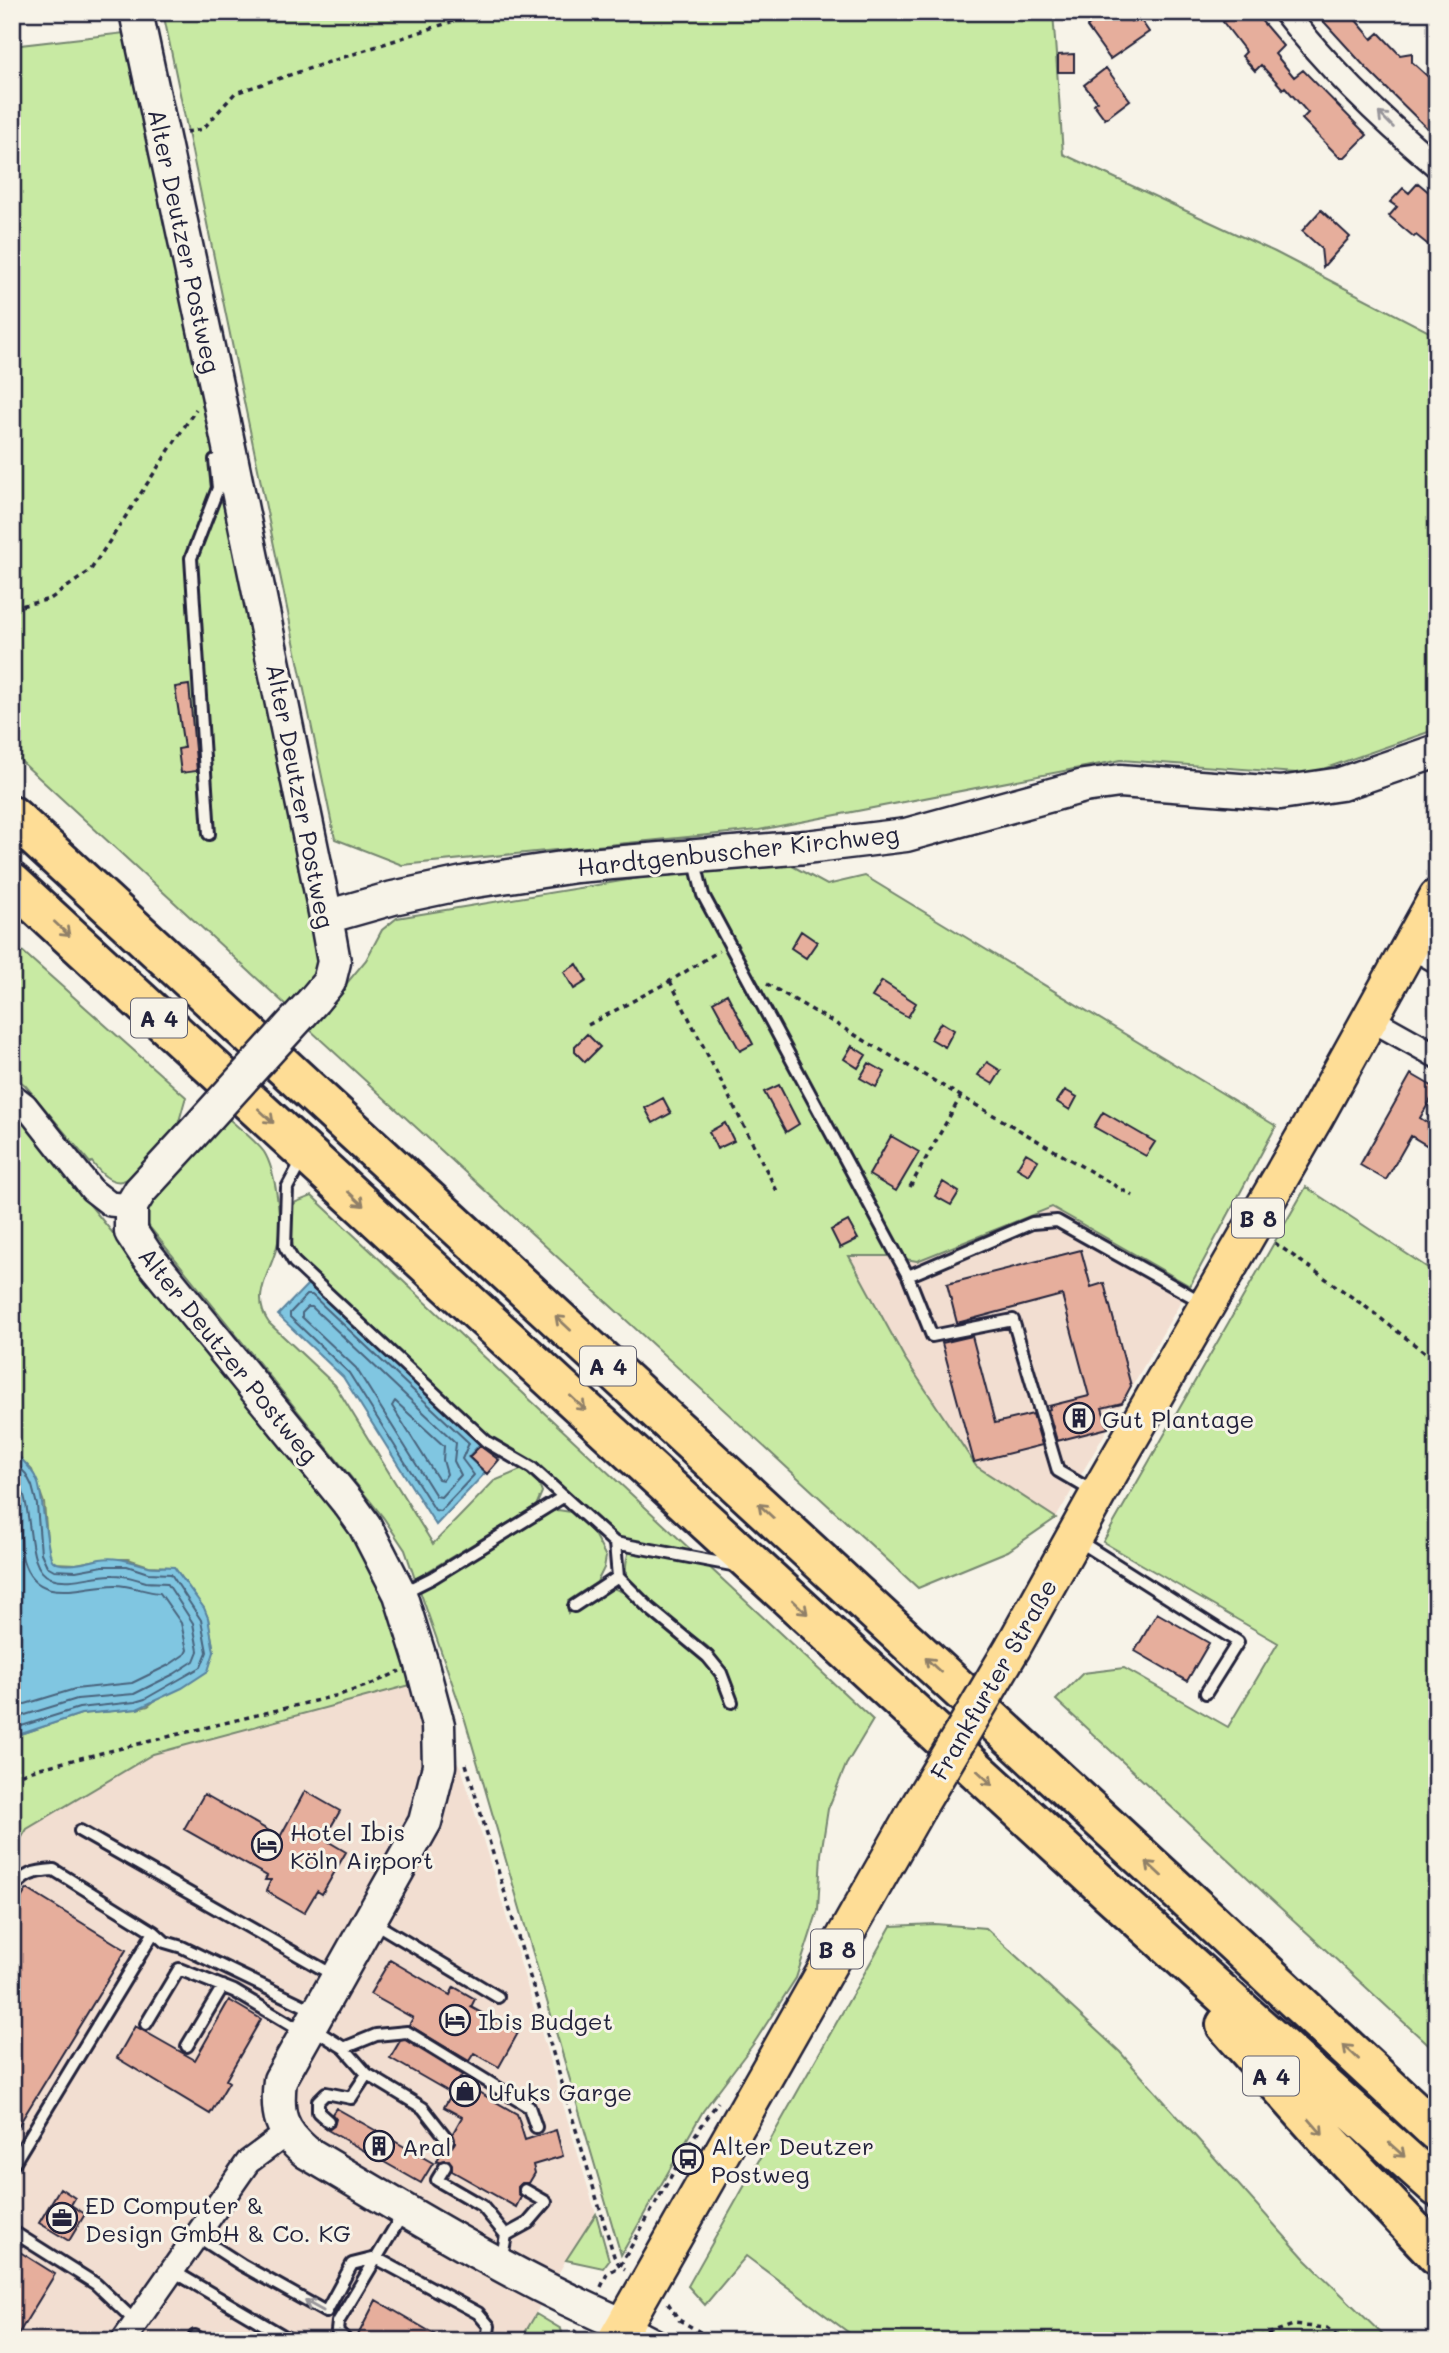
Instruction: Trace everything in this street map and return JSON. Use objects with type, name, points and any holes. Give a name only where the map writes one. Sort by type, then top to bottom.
[{"type":"highway","name":"A 4","points":[[12,816],[1437,2131]]},
{"type":"highway","name":"A 4","points":[[12,883],[1109,1892],[1325,2137],[1437,2255]]},
{"type":"highway","points":[[1109,1892],[1437,2186]]},
{"type":"main road","name":"Frankfurter Straße","points":[[619,2333],[1013,1647],[1369,1018],[1423,953],[1437,897]]},
{"type":"street","name":"Alter Deutzer Postweg","points":[[136,12],[218,394],[334,962],[329,982],[314,1000],[140,1191],[131,1206],[131,1232],[145,1253],[365,1526],[400,1594],[438,1725],[439,1766],[425,1822],[280,2080],[277,2105],[287,2133]]},
{"type":"street","points":[[1285,12],[1312,48],[1407,141],[1437,166]]},
{"type":"street","name":"Hardtgenbuscher Kirchweg","points":[[326,917],[393,898],[468,882],[576,866],[806,847],[905,835],[1084,786],[1121,780],[1280,793],[1341,784],[1437,751]]},
{"type":"street","points":[[1369,1018],[1437,1056]]},
{"type":"street","points":[[12,1095],[26,1105],[92,1190],[110,1204],[131,1206]]},
{"type":"street","points":[[130,2332],[248,2162],[287,2133],[306,2152],[405,2210],[503,2249],[619,2333],[655,2341]]},
{"type":"lane","points":[[209,834],[191,558],[218,488],[215,460],[230,454]]},
{"type":"lane","points":[[694,855],[703,895],[908,1276],[932,1336],[1013,1320],[1058,1471],[1098,1494]]},
{"type":"lane","points":[[306,1153],[287,1188],[285,1247],[294,1262],[487,1442],[532,1468],[615,1543],[761,1571]]},
{"type":"lane","points":[[908,1276],[1032,1223],[1057,1221],[1208,1305]]},
{"type":"lane","points":[[400,1594],[432,1578],[563,1497]]},
{"type":"lane","points":[[1074,1537],[1238,1642],[1206,1693]]},
{"type":"lane","points":[[615,1543],[618,1577],[649,1608],[708,1657],[721,1673],[732,1702]]},
{"type":"lane","points":[[574,1606],[618,1577]]},
{"type":"lane","points":[[80,1831],[337,1977]]},
{"type":"lane","points":[[12,1891],[20,1878],[37,1870],[54,1870],[154,1932],[165,1942],[182,1947],[311,2025],[344,2048],[368,2074],[423,2108],[448,2140]]},
{"type":"lane","points":[[371,1921],[499,1997]]},
{"type":"lane","points":[[12,2166],[154,1932]]},
{"type":"lane","points":[[146,2024],[179,1969],[311,2025]]},
{"type":"lane","points":[[187,2046],[223,1986]]},
{"type":"lane","points":[[344,2048],[376,2035],[407,2032],[529,2107],[536,2127]]},
{"type":"lane","points":[[328,2121],[318,2112],[318,2101],[326,2093],[351,2098],[368,2074]]},
{"type":"lane","points":[[437,2180],[445,2167]]},
{"type":"lane","points":[[426,2174],[482,2206],[503,2249],[546,2202],[525,2190]]},
{"type":"lane","points":[[347,2341],[337,2331],[338,2322],[405,2210]]},
{"type":"lane","points":[[12,2231],[96,2284],[130,2332]]},
{"type":"lane","points":[[197,2236],[242,2265],[326,2312],[352,2264],[376,2258],[478,2313],[489,2326],[487,2341]]},
{"type":"lane","points":[[173,2271],[280,2338],[292,2341]]},
{"type":"path","points":[[164,137],[203,129],[235,93],[481,12]]},
{"type":"path","points":[[12,608],[50,599],[90,571],[199,405],[205,398],[218,394]]},
{"type":"path","points":[[588,1025],[670,981],[729,944]]},
{"type":"path","points":[[748,980],[769,984],[1133,1196]]},
{"type":"path","points":[[670,981],[778,1193]]},
{"type":"path","points":[[910,1187],[961,1096]]},
{"type":"path","points":[[1251,1229],[1366,1307],[1437,1362]]},
{"type":"path","points":[[12,1778],[32,1770],[339,1695],[372,1684],[421,1661]]},
{"type":"path","points":[[1249,2341],[1293,2325],[1326,2328],[1343,2341]]},
{"type":"shaded area","points":[[1052,1207],[1190,1286],[1056,1518],[976,1466],[904,1357],[848,1256],[887,1256],[918,1261]]},
{"type":"shaded area","points":[[414,1684],[462,1770],[596,2214],[566,2260],[520,2341],[12,2341],[12,1853],[27,1829],[153,1754]]},
{"type":"green space","points":[[163,12],[1053,12],[1063,154],[1275,252],[1437,336],[1437,729],[1309,774],[1121,760],[759,830],[402,865],[335,839]]},
{"type":"green space","points":[[133,32],[320,949],[318,979],[288,1007],[12,753],[12,46]]},
{"type":"green space","points":[[774,856],[827,885],[865,876],[1276,1126],[1190,1286],[1052,1207],[917,1261],[887,1256],[849,1256],[904,1357],[976,1466],[1056,1518],[1008,1551],[918,1588],[309,1029],[366,960],[382,930],[397,918]]},
{"type":"green space","points":[[12,942],[186,1097],[174,1133],[130,1178],[123,1181],[108,1179],[90,1163],[25,1085],[12,1075]]},
{"type":"green space","points":[[12,1109],[341,1514],[387,1595],[414,1684],[153,1754],[27,1829],[12,1853],[12,1737],[81,1714],[148,1706],[214,1652],[204,1609],[174,1567],[149,1566],[128,1559],[102,1559],[76,1564],[55,1563],[51,1560],[44,1503],[32,1470],[12,1450]]},
{"type":"green space","points":[[229,1119],[264,1152],[275,1183],[279,1233],[261,1293],[263,1313],[269,1323],[335,1385],[433,1544],[494,1481],[523,1469],[539,1484],[542,1492],[536,1506],[415,1579],[405,1550],[383,1517],[147,1224],[146,1210],[150,1202]]},
{"type":"green space","points":[[1306,1187],[1437,1274],[1437,2053],[1056,1700],[1083,1673],[1124,1668],[1228,1727],[1278,1643],[1103,1542]]},
{"type":"green space","points":[[312,1196],[873,1720],[846,1765],[828,1809],[821,1854],[818,1910],[796,1978],[754,2043],[703,2111],[621,2255],[465,1720],[420,1591],[544,1513],[558,1510],[571,1512],[594,1534],[606,1557],[597,1582],[568,1601],[568,1613],[611,1587],[625,1593],[703,1659],[718,1681],[728,1705],[737,1702],[719,1660],[709,1648],[649,1601],[630,1580],[626,1570],[629,1549],[576,1499],[522,1456],[488,1437],[294,1253],[291,1207],[296,1202]]},
{"type":"green space","points":[[935,1924],[986,1928],[1120,2052],[1305,2259],[1389,2341],[1310,2341],[1291,2338],[1272,2341],[860,2341],[746,2256],[705,2305],[688,2286],[891,1926]]},
{"type":"green space","points":[[596,2214],[609,2260],[603,2268],[566,2260]]},
{"type":"green space","points":[[536,2314],[561,2329],[564,2341],[520,2341]]},
{"type":"water","points":[[309,1283],[480,1444],[468,1457],[485,1473],[436,1525],[343,1377],[278,1315]]},
{"type":"water","points":[[12,1450],[30,1469],[38,1483],[53,1561],[69,1565],[112,1558],[151,1567],[174,1567],[204,1608],[208,1618],[214,1652],[208,1671],[182,1688],[137,1709],[81,1714],[12,1737]]},
{"type":"building","points":[[1108,12],[1125,12],[1131,21],[1138,16],[1149,32],[1110,59],[1087,27]]},
{"type":"building","points":[[1235,12],[1254,12],[1283,46],[1275,54],[1294,77],[1303,70],[1367,135],[1345,157],[1339,157],[1302,119],[1308,113],[1285,87],[1283,89],[1261,65],[1255,71],[1242,56],[1246,52],[1223,22]]},
{"type":"building","points":[[1315,12],[1349,12],[1372,39],[1379,33],[1400,55],[1412,53],[1412,62],[1437,85],[1437,138],[1367,69]]},
{"type":"building","points":[[1074,54],[1074,72],[1058,72],[1058,55]]},
{"type":"building","points":[[1106,68],[1130,100],[1105,119],[1094,104],[1097,101],[1084,85]]},
{"type":"building","points":[[1418,183],[1437,199],[1437,252],[1389,216],[1397,207],[1390,202],[1403,188],[1409,193]]},
{"type":"building","points":[[1321,210],[1350,237],[1323,267],[1321,248],[1302,231]]},
{"type":"building","points":[[189,685],[197,771],[181,773],[178,749],[184,748],[175,687]]},
{"type":"building","points":[[801,931],[817,942],[806,958],[791,948]]},
{"type":"building","points":[[577,964],[587,981],[574,989],[564,972]]},
{"type":"building","points":[[882,981],[916,1003],[908,1017],[872,997]]},
{"type":"building","points":[[727,994],[753,1044],[740,1051],[713,1002]]},
{"type":"building","points":[[941,1022],[954,1030],[945,1047],[931,1039]]},
{"type":"building","points":[[587,1034],[600,1047],[585,1062],[575,1052],[575,1046]]},
{"type":"building","points":[[852,1046],[866,1055],[858,1068],[844,1059]]},
{"type":"building","points":[[987,1062],[1001,1071],[993,1084],[978,1075]]},
{"type":"building","points":[[869,1063],[885,1072],[876,1087],[860,1078]]},
{"type":"building","points":[[1411,1074],[1437,1089],[1420,1118],[1437,1129],[1428,1146],[1411,1136],[1386,1180],[1360,1165]]},
{"type":"building","points":[[779,1085],[799,1124],[786,1132],[764,1092]]},
{"type":"building","points":[[1065,1090],[1077,1097],[1070,1110],[1057,1102]]},
{"type":"building","points":[[663,1098],[671,1113],[653,1123],[645,1108]]},
{"type":"building","points":[[1103,1112],[1155,1142],[1146,1156],[1094,1127]]},
{"type":"building","points":[[725,1123],[734,1141],[717,1149],[709,1132]]},
{"type":"building","points":[[891,1136],[919,1152],[896,1191],[869,1175]]},
{"type":"building","points":[[1026,1153],[1038,1160],[1029,1175],[1017,1168]]},
{"type":"building","points":[[943,1182],[959,1192],[951,1205],[935,1196]]},
{"type":"building","points":[[848,1221],[858,1239],[840,1248],[831,1230]]},
{"type":"building","points":[[1081,1250],[1091,1287],[1104,1283],[1131,1386],[1122,1403],[1102,1408],[1108,1428],[1057,1441],[1049,1406],[1089,1396],[1062,1295],[957,1323],[947,1284]]},
{"type":"building","points":[[972,1336],[995,1423],[1033,1414],[1042,1445],[974,1462],[942,1343]]},
{"type":"building","points":[[480,1446],[499,1460],[487,1474],[469,1457]]},
{"type":"building","points":[[1157,1613],[1209,1643],[1187,1681],[1135,1651]]},
{"type":"building","name":"Hotel Ibis Köln Airport","points":[[305,1791],[340,1811],[324,1839],[346,1852],[322,1894],[317,1891],[304,1913],[266,1891],[271,1880],[265,1880],[267,1876],[184,1829],[204,1794],[280,1837]]},
{"type":"building","points":[[27,1889],[126,1950],[12,2136],[12,1913]]},
{"type":"building","name":"Ibis Budget","points":[[390,1960],[450,1995],[454,1987],[475,1999],[471,2007],[518,2033],[499,2067],[474,2053],[469,2061],[409,2025],[413,2018],[370,1994]]},
{"type":"building","points":[[229,2000],[261,2019],[210,2114],[117,2058],[135,2026],[195,2060]]},
{"type":"building","points":[[405,2040],[462,2075],[451,2093],[390,2058],[400,2041]]},
{"type":"building","points":[[459,2081],[517,2114],[525,2140],[556,2130],[563,2156],[533,2165],[535,2173],[529,2183],[522,2183],[518,2187],[521,2197],[516,2207],[452,2171],[449,2160],[436,2162],[445,2147],[452,2147],[455,2142],[453,2133],[462,2117],[444,2107]]},
{"type":"building","name":"Aral","points":[[336,2108],[433,2163],[421,2183],[324,2128],[330,2129],[334,2126],[336,2119],[332,2114]]},
{"type":"building","name":"ED Computer & Design GmbH & Co. KG","points":[[60,2188],[75,2198],[71,2205],[85,2214],[69,2241],[39,2223]]},
{"type":"building","points":[[12,2247],[55,2274],[14,2341],[12,2341]]},
{"type":"building","points":[[376,2300],[446,2341],[355,2341]]},
{"type":"place","name":"Gut Plantage","points":[[1079,1418]]},
{"type":"place","name":"Hotel Ibis Köln Airport","points":[[267,1845]]},
{"type":"place","name":"Ibis Budget","points":[[455,2020]]},
{"type":"place","name":"Ufuks Garge","points":[[465,2091]]},
{"type":"place","name":"Aral","points":[[379,2146]]},
{"type":"place","name":"Alter Deutzer Postweg","points":[[688,2159]]},
{"type":"place","name":"ED Computer & Design GmbH & Co. KG","points":[[62,2218]]}]
